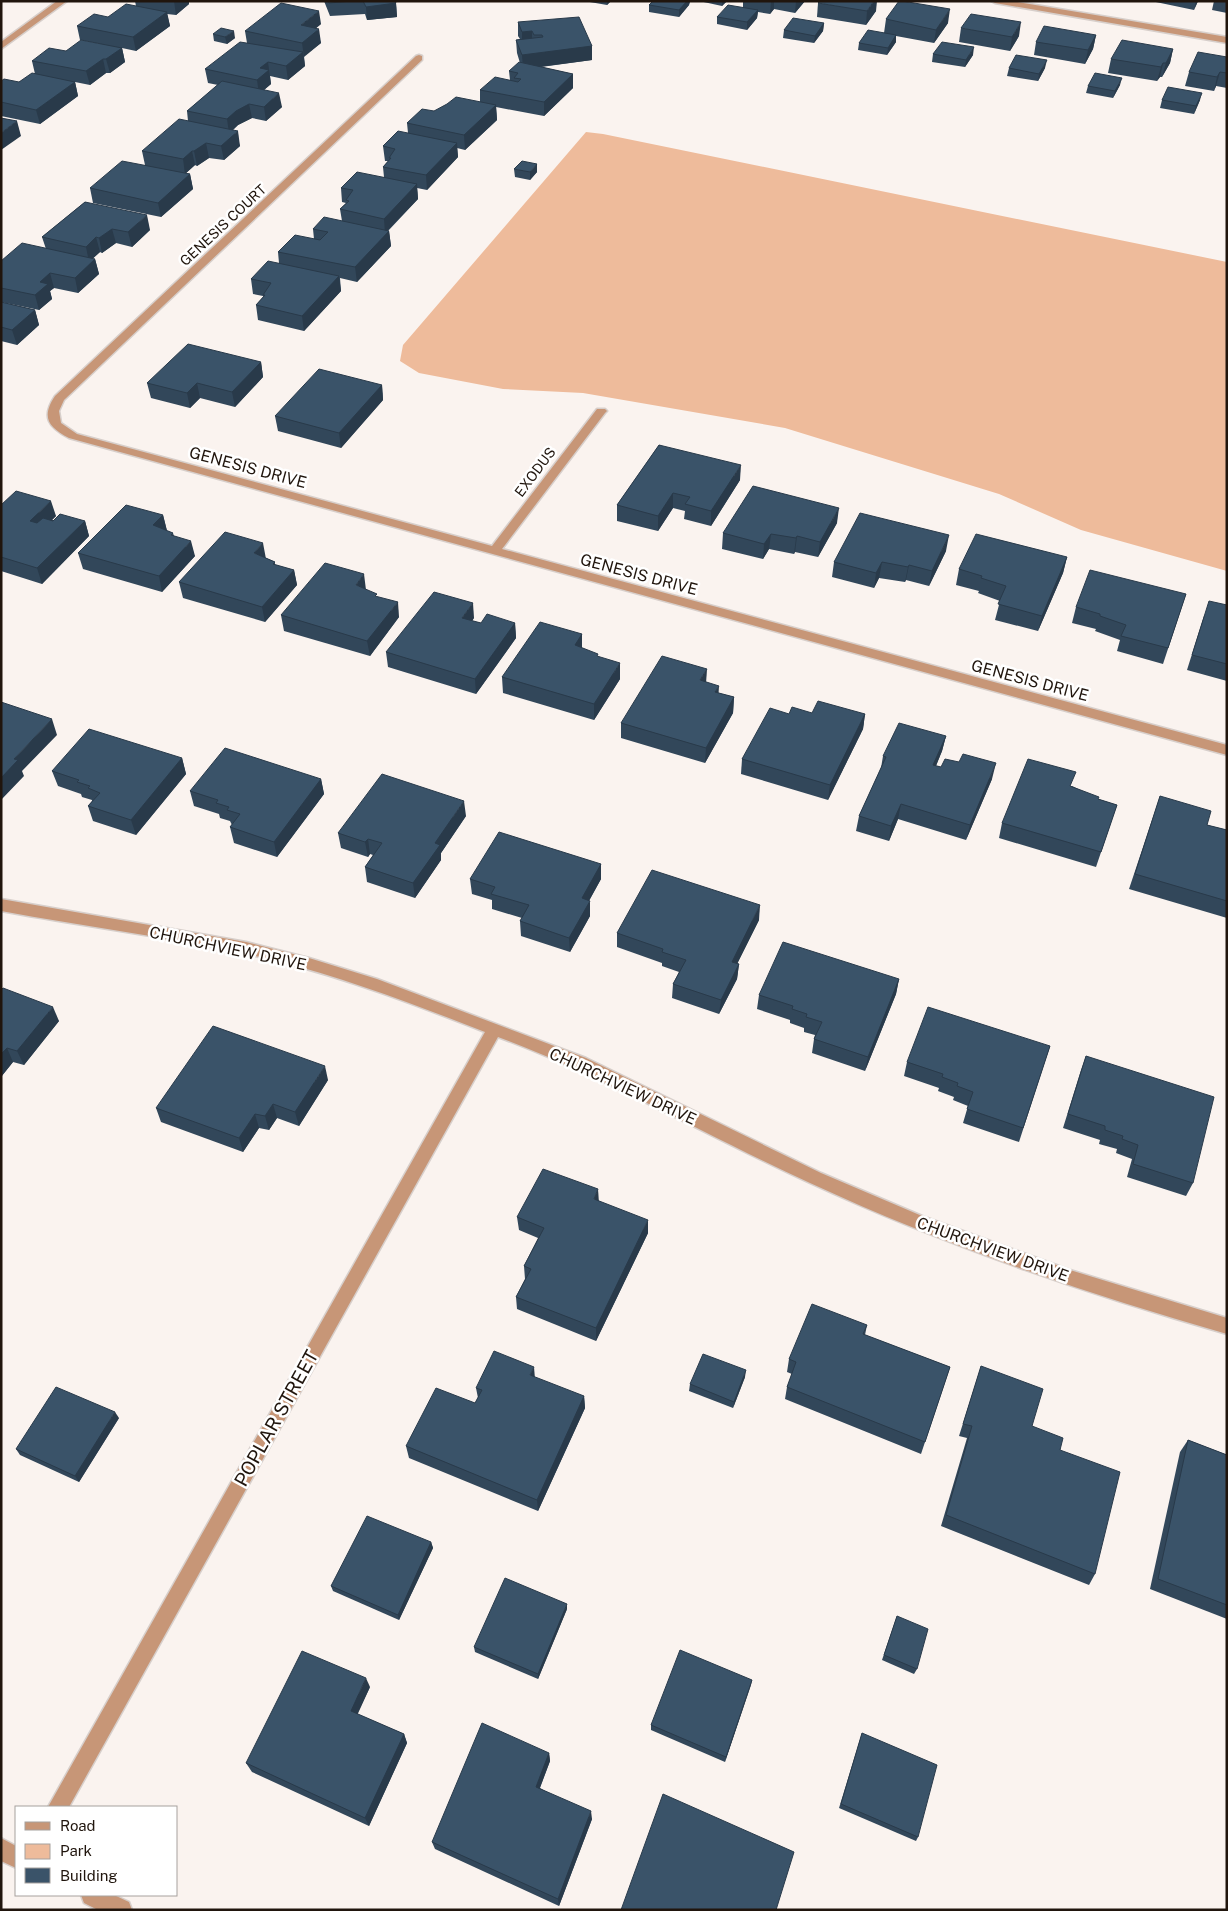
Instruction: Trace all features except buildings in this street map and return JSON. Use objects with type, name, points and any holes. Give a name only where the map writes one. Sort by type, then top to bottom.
[{"type":"street","points":[[1,46],[63,1]]},
{"type":"street","points":[[995,1],[1227,40]]},
{"type":"street","name":"GENESIS COURT","points":[[51,415],[53,408],[60,398],[418,58]]},
{"type":"street","name":"EXODUS","points":[[494,551],[601,411]]},
{"type":"street","name":"GENESIS DRIVE","points":[[51,415],[58,428],[73,436],[1227,750]]},
{"type":"street","name":"CHURCHVIEW DRIVE","points":[[1,904],[62,917],[246,948],[306,963],[494,1029],[590,1067],[815,1178],[935,1229],[1041,1269],[1164,1309],[1227,1326]]},
{"type":"street","name":"POPLAR STREET","points":[[59,1806],[494,1029]]},
{"type":"street","points":[[1,1849],[15,1856]]},
{"type":"street","points":[[94,1896],[121,1910]]},
{"type":"green space","points":[[586,132],[1227,262],[1227,571],[1081,530],[999,494],[785,428],[583,393],[503,389],[419,373],[400,361],[403,345]]}]
